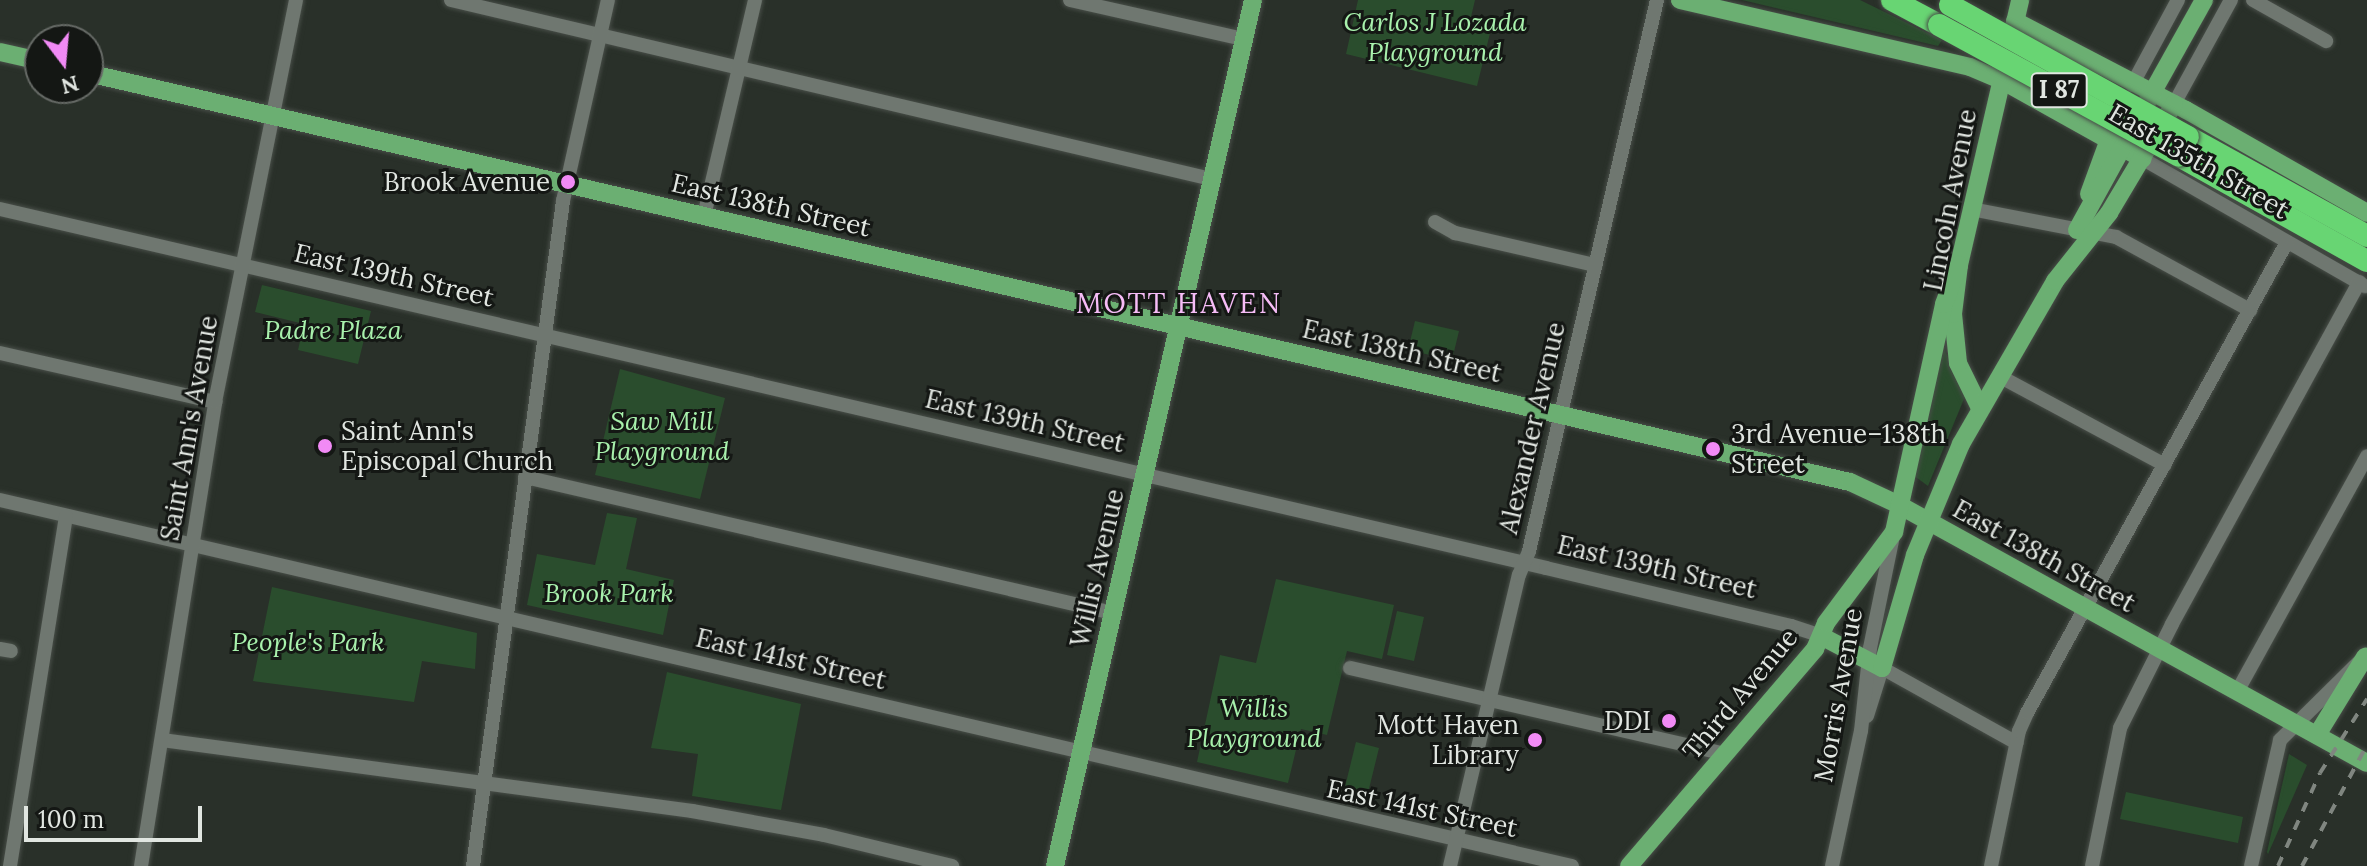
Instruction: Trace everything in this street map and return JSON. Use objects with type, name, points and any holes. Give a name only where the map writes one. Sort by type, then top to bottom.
[{"type":"highway","name":"I 87","points":[[1892,0],[1943,10],[2184,146],[2367,261]]},
{"type":"highway","name":"I 87","points":[[2184,146],[2367,236]]},
{"type":"main road","name":"Willis Avenue","points":[[1055,866],[1253,0]]},
{"type":"main road","name":"East 135th Street","points":[[1680,0],[1970,67],[2001,80],[2143,159]]},
{"type":"main road","name":"Lincoln Avenue","points":[[1980,408],[1962,374],[1953,345],[1959,265],[2020,0]]},
{"type":"main road","points":[[2116,143],[2151,93],[2204,0]]},
{"type":"main road","name":"East 135th Street","points":[[2015,21],[2132,85],[2174,104],[2367,213]]},
{"type":"main road","points":[[0,52],[24,57]]},
{"type":"main road","name":"East 138th Street","points":[[104,77],[1837,478],[1899,505],[2367,763]]},
{"type":"main road","points":[[1927,522],[1952,461],[1980,408],[2085,231],[2116,143],[2132,85]]},
{"type":"main road","points":[[2085,231],[2109,213],[2174,104]]},
{"type":"main road","name":"Third Avenue","points":[[1629,866],[1815,649],[1826,623],[1894,532],[1944,304],[1959,265]]},
{"type":"main road","name":"Morris Avenue","points":[[1875,664],[1927,522]]},
{"type":"main road","name":"East 139th Street","points":[[1821,636],[1875,664]]},
{"type":"main road","points":[[2317,735],[2366,656]]},
{"type":"street","name":"Saint Ann's Avenue","points":[[141,866],[215,402],[296,0]]},
{"type":"street","points":[[451,0],[1211,179]]},
{"type":"street","points":[[473,866],[566,184],[608,0]]},
{"type":"street","points":[[704,216],[755,0]]},
{"type":"street","points":[[1070,0],[1243,39]]},
{"type":"street","name":"Alexander Avenue","points":[[1450,866],[1657,0]]},
{"type":"street","points":[[2132,85],[2178,0]]},
{"type":"street","points":[[2174,104],[2231,0]]},
{"type":"street","points":[[2253,0],[2326,41]]},
{"type":"street","name":"East 135th Street","points":[[2143,159],[2363,285]]},
{"type":"street","name":"East 139th Street","points":[[0,209],[1524,563],[1791,626],[1821,636]]},
{"type":"street","points":[[1971,209],[2126,241],[2250,310]]},
{"type":"street","points":[[1435,222],[1455,233],[1595,265]]},
{"type":"street","points":[[1991,866],[2017,743],[2027,713],[2287,242]]},
{"type":"street","points":[[2092,866],[2120,728],[2160,650],[2363,285]]},
{"type":"street","points":[[0,353],[215,402]]},
{"type":"street","points":[[1999,376],[2165,465]]},
{"type":"street","points":[[2238,690],[2367,456]]},
{"type":"street","points":[[525,477],[1113,613]]},
{"type":"street","name":"East 141st Street","points":[[0,500],[1572,866]]},
{"type":"street","points":[[10,866],[66,516]]},
{"type":"street","name":"Morris Avenue","points":[[1832,866],[1875,664],[1894,532]]},
{"type":"street","points":[[2251,866],[2276,750],[2283,734],[2366,656]]},
{"type":"street","name":"East 139th Street","points":[[1875,664],[2017,743]]},
{"type":"street","points":[[1350,668],[1724,754]]},
{"type":"street","points":[[162,740],[759,822],[952,866]]},
{"type":"green space","name":"Carlos J Lozada Playground","points":[[1358,0],[1475,0],[1471,17],[1493,21],[1477,86],[1346,54]]},
{"type":"green space","points":[[1742,0],[1860,0],[1942,40],[1938,46]]},
{"type":"green space","name":"Padre Plaza","points":[[262,285],[371,311],[358,364],[298,350],[304,324],[255,312]]},
{"type":"green space","points":[[1415,321],[1459,331],[1452,360],[1408,350]]},
{"type":"green space","points":[[1943,347],[1966,394],[1928,486],[1913,475]]},
{"type":"green space","name":"Saw Mill Playground","points":[[620,369],[725,398],[700,499],[595,475]]},
{"type":"green space","name":"Brook Park","points":[[607,513],[637,518],[626,569],[674,580],[663,635],[527,605],[537,554],[595,565]]},
{"type":"green space","name":"Willis Playground","points":[[1276,579],[1394,605],[1382,659],[1347,651],[1327,735],[1301,729],[1288,783],[1197,762],[1220,655],[1256,663]]},
{"type":"green space","name":"People's Park","points":[[272,587],[477,633],[475,669],[422,661],[414,702],[253,681]]},
{"type":"green space","points":[[1397,611],[1424,617],[1414,661],[1387,655]]},
{"type":"green space","points":[[667,672],[801,704],[781,810],[692,796],[698,754],[651,748]]},
{"type":"green space","points":[[1356,742],[1379,748],[1366,801],[1343,795]]},
{"type":"green space","points":[[2289,754],[2307,765],[2268,854],[2267,852]]},
{"type":"green space","points":[[2126,792],[2243,817],[2238,843],[2120,819]]},
{"type":"railway","points":[[2278,866],[2320,773],[2367,699]]},
{"type":"railway","points":[[2302,866],[2367,745]]},
{"type":"place","name":"Brook Avenue","points":[[568,182]]},
{"type":"place","name":"Saint Ann's Episcopal Church","points":[[325,446]]},
{"type":"place","name":"3rd Avenue–138th Street","points":[[1713,449]]},
{"type":"place","name":"DDI","points":[[1669,721]]},
{"type":"place","name":"Mott Haven Library","points":[[1535,740]]},
{"type":"district","name":"MOTT HAVEN","points":[[1179,303]]}]
